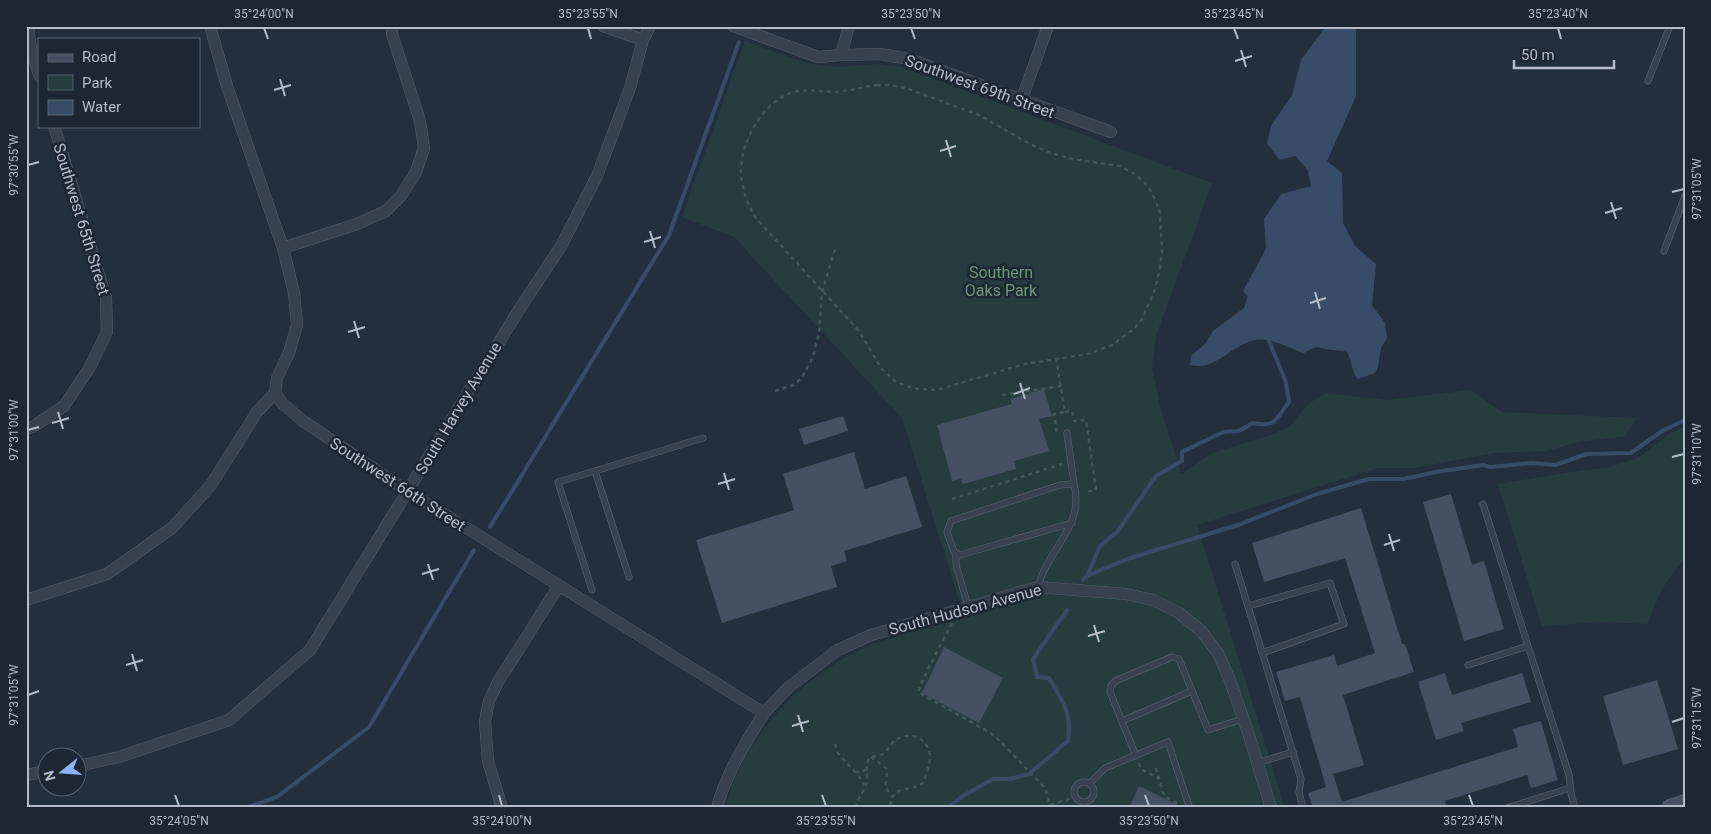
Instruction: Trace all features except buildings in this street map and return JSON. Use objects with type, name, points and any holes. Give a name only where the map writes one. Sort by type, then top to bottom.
[{"type":"street","points":[[28,26],[30,43],[38,71]]},
{"type":"street","points":[[27,597],[108,574],[172,528],[211,485],[257,412],[275,393],[277,378],[289,353],[297,325],[294,293],[283,248],[227,86],[210,26]]},
{"type":"street","points":[[283,248],[357,224],[386,211],[401,196],[416,172],[424,148],[420,122],[392,34],[392,26]]},
{"type":"street","points":[[603,26],[643,40]]},
{"type":"street","name":"South Harvey Avenue","points":[[88,764],[119,757],[229,720],[310,650],[516,313],[561,246],[597,176],[630,88],[643,40],[650,26]]},
{"type":"street","name":"Southwest 69th Street","points":[[733,26],[818,57],[842,54],[880,54],[909,59],[1110,132]]},
{"type":"street","points":[[842,54],[849,26]]},
{"type":"street","points":[[1021,101],[1048,26]]},
{"type":"street","name":"Southwest 65th Street","points":[[26,429],[33,427],[64,406],[90,367],[107,332],[106,298],[55,128]]},
{"type":"street","name":"Southwest 66th Street","points":[[275,393],[282,403],[303,421],[407,491],[558,587],[764,713]]},
{"type":"street","points":[[502,808],[488,761],[485,721],[490,701],[498,682],[558,587]]},
{"type":"street","name":"South Hudson Avenue","points":[[764,713],[789,687],[838,650],[871,635],[1038,587],[1126,594],[1153,600],[1180,613],[1201,631],[1218,652],[1243,719],[1271,808]]},
{"type":"street","points":[[717,808],[722,790],[734,762],[764,713]]},
{"type":"lane","points":[[1648,81],[1670,26]]},
{"type":"lane","points":[[1664,252],[1685,196]]},
{"type":"lane","points":[[1038,587],[1041,574],[1072,523],[1076,513],[1076,492],[1067,433]]},
{"type":"lane","points":[[592,590],[558,482],[703,438]]},
{"type":"lane","points":[[595,471],[629,578]]},
{"type":"lane","points":[[968,606],[957,571],[956,554],[947,532],[950,521],[1060,485],[1074,484]]},
{"type":"lane","points":[[1483,504],[1569,775],[1575,808]]},
{"type":"lane","points":[[956,554],[960,555],[1072,523]]},
{"type":"lane","points":[[1235,564],[1301,779],[1299,792],[1303,808]]},
{"type":"lane","points":[[1248,606],[1330,583],[1344,624],[1262,653]]},
{"type":"lane","points":[[1468,665],[1528,646]]},
{"type":"lane","points":[[1136,756],[1110,692],[1111,686],[1115,681],[1172,657],[1179,659],[1208,730],[1243,719]]},
{"type":"lane","points":[[1122,721],[1192,691]]},
{"type":"lane","points":[[1090,784],[1105,768],[1168,742],[1189,806],[1192,808]]},
{"type":"lane","points":[[1257,764],[1293,752]]},
{"type":"lane","points":[[1083,781],[1090,784],[1094,790],[1092,798],[1085,802],[1077,802],[1074,789],[1078,783],[1083,781]]},
{"type":"lane","points":[[1506,808],[1570,788]]},
{"type":"path","points":[[876,85],[891,85],[906,88],[987,118],[1032,145],[1051,153],[1072,159],[1120,166],[1135,174],[1148,186],[1160,214],[1162,232],[1160,268],[1151,302],[1134,329],[1123,339],[1103,350],[1056,358],[997,371],[937,390],[919,390],[896,381],[881,368],[859,331],[768,233],[749,207],[745,197],[741,170],[747,142],[759,118],[776,101],[794,92],[812,90],[842,91],[876,85]]},
{"type":"path","points":[[775,391],[792,385],[801,379],[812,359],[819,334],[822,292],[835,249]]},
{"type":"path","points":[[1056,358],[1065,412],[1054,414],[1058,439]]},
{"type":"path","points":[[1002,395],[1061,386]]},
{"type":"path","points":[[952,498],[1062,465],[1061,456]]},
{"type":"path","points":[[954,620],[918,692],[989,732],[1016,755],[1045,788],[1050,805],[1077,802]]},
{"type":"path","points":[[856,808],[857,802],[867,783],[866,770],[870,757],[884,754],[893,742],[907,736],[915,736],[924,740],[930,755],[924,783],[915,788],[898,791],[893,797],[890,808]]},
{"type":"path","points":[[835,744],[838,753],[863,781],[864,790]]},
{"type":"path","points":[[1136,756],[1141,769],[1158,778]]},
{"type":"path","points":[[870,757],[884,766],[887,774],[885,787],[893,797]]},
{"type":"path","points":[[1156,768],[1164,796],[1178,804],[1180,808]]},
{"type":"path","points":[[855,772],[866,770]]},
{"type":"green space","name":"Southern Oaks Park","points":[[745,41],[806,63],[838,67],[877,64],[902,67],[1212,183],[1156,336],[1152,367],[1159,402],[1181,474],[1212,453],[1271,435],[1290,426],[1309,403],[1326,393],[1386,400],[1471,390],[1502,412],[1636,418],[1626,436],[1578,442],[1547,451],[1495,453],[1414,468],[1378,468],[1197,525],[1285,808],[725,808],[733,782],[744,759],[758,738],[791,698],[810,681],[831,666],[877,643],[964,616],[902,418],[734,237],[682,217]]},
{"type":"green space","points":[[1685,426],[1685,562],[1683,560],[1662,589],[1647,624],[1603,622],[1542,626],[1498,484],[1606,468],[1638,458],[1668,435]]},
{"type":"water","points":[[1326,26],[1356,28],[1356,96],[1327,161],[1342,173],[1343,223],[1355,246],[1376,264],[1372,305],[1385,323],[1387,338],[1381,348],[1378,367],[1375,373],[1358,379],[1347,352],[1318,347],[1304,353],[1261,339],[1247,343],[1207,365],[1190,365],[1191,356],[1205,344],[1213,331],[1244,308],[1248,296],[1243,291],[1266,249],[1264,219],[1281,194],[1311,186],[1308,171],[1296,156],[1279,160],[1267,143],[1271,126],[1292,95],[1301,60]]},
{"type":"waterway","points":[[490,527],[669,235],[739,42]]},
{"type":"waterway","points":[[1083,580],[1087,576],[1100,546],[1117,532],[1156,476],[1182,461],[1182,452],[1223,432],[1239,431],[1253,423],[1266,424],[1275,421],[1289,402],[1286,382],[1269,341]]},
{"type":"waterway","points":[[1087,576],[1130,558],[1238,525],[1317,494],[1369,479],[1404,479],[1483,465],[1490,467],[1532,463],[1556,465],[1586,454],[1631,453],[1662,431],[1685,420]]},
{"type":"waterway","points":[[246,808],[277,797],[369,727],[474,550]]},
{"type":"waterway","points":[[947,808],[963,796],[993,779],[1010,779],[1029,774],[1068,741],[1069,722],[1065,708],[1049,678],[1037,677],[1033,659],[1067,610]]}]
